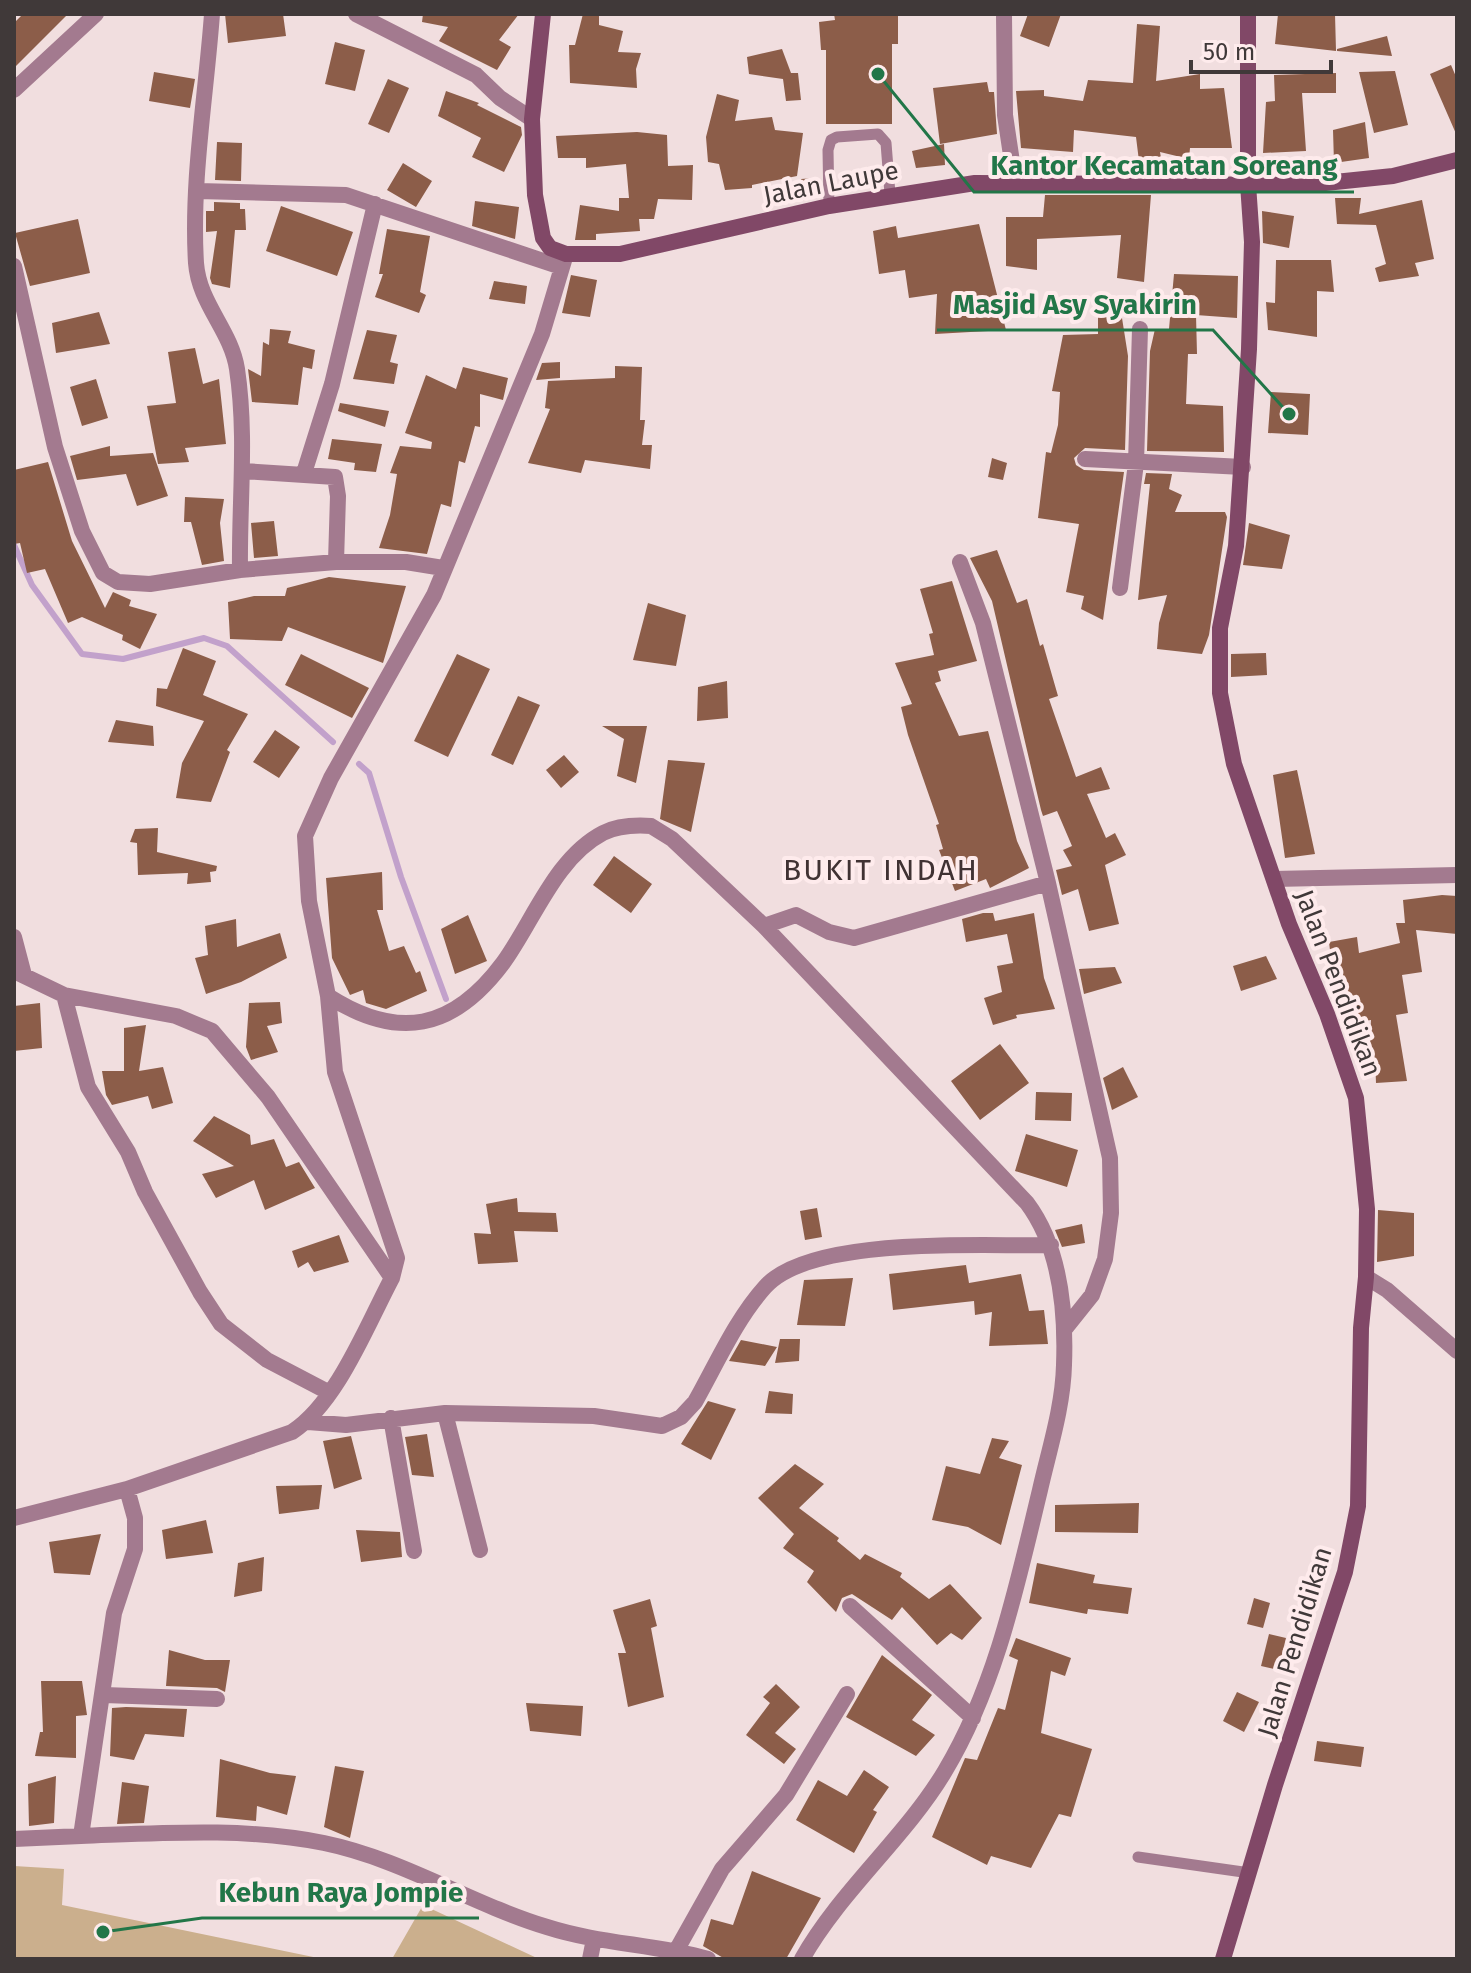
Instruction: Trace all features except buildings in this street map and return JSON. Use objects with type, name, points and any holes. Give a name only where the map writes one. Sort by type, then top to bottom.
[{"type":"street","points":[[14,90],[96,14]]},
{"type":"street","points":[[212,14],[198,191],[196,264],[202,297],[229,339],[237,367],[244,471],[239,515],[240,570]]},
{"type":"street","points":[[356,14],[476,75],[500,98],[532,119]]},
{"type":"street","points":[[543,14],[532,119],[539,227],[550,248],[564,261]]},
{"type":"street","points":[[1004,14],[1005,115],[1015,182]]},
{"type":"street","name":"Jalan Pendidikan","points":[[1223,1959],[1345,1572],[1358,1506],[1367,1209],[1356,1098],[1234,764],[1217,657],[1236,546],[1243,467],[1252,242],[1248,184],[1248,14]]},
{"type":"street","name":"Jalan Laupe","points":[[564,261],[620,254],[890,194],[1015,182],[1306,185],[1393,176],[1457,160]]},
{"type":"street","points":[[198,191],[346,195],[564,261]]},
{"type":"street","points":[[304,473],[332,384],[375,204]]},
{"type":"street","points":[[14,1518],[127,1489],[292,1432],[308,1422],[330,1393],[392,1278],[397,1258],[393,1242],[335,1072],[328,996],[309,901],[305,836],[331,778],[434,595],[542,334],[564,261]]},
{"type":"street","points":[[14,266],[55,447],[94,561],[103,573],[118,582],[150,584],[240,570],[336,562],[406,562],[443,568]]},
{"type":"street","points":[[1120,588],[1136,463],[1140,329]]},
{"type":"street","points":[[1085,459],[1243,467]]},
{"type":"street","points":[[244,471],[335,477],[336,562]]},
{"type":"street","points":[[960,562],[983,623],[1048,883],[1090,1083],[1110,1158],[1111,1213],[1105,1259],[1092,1295],[1064,1330]]},
{"type":"street","points":[[328,996],[358,1015],[396,1025],[416,1024],[449,1012],[485,983],[503,963],[555,877],[578,854],[603,832],[634,825],[651,826],[672,839],[764,926],[1027,1203],[1051,1245],[1064,1330],[1064,1369],[1050,1446],[992,1669],[973,1718],[944,1772],[802,1959]]},
{"type":"street","points":[[1274,879],[1457,875]]},
{"type":"street","points":[[764,926],[787,917],[804,916],[829,932],[854,938],[1048,883]]},
{"type":"street","points":[[14,937],[19,973],[64,995],[176,1016],[212,1031],[268,1097],[392,1278]]},
{"type":"street","points":[[64,995],[88,1087],[128,1152],[145,1192],[221,1324],[267,1360],[330,1393]]},
{"type":"street","points":[[308,1422],[346,1425],[445,1413],[594,1416],[645,1427],[662,1426],[681,1417],[695,1402],[765,1287],[793,1266],[819,1257],[870,1250],[1051,1245]]},
{"type":"street","points":[[1366,1277],[1387,1290],[1457,1351]]},
{"type":"street","points":[[445,1413],[480,1550]]},
{"type":"street","points":[[391,1418],[414,1551]]},
{"type":"street","points":[[81,1836],[114,1613],[136,1536],[127,1489]]},
{"type":"street","points":[[850,1606],[973,1718]]},
{"type":"street","points":[[676,1951],[722,1869],[786,1795],[847,1694]]},
{"type":"street","points":[[104,1695],[217,1699]]},
{"type":"street","points":[[14,1839],[250,1834],[326,1843],[424,1876],[545,1927],[708,1959]]},
{"type":"street","points":[[590,1959],[594,1939]]},
{"type":"lane","points":[[829,206],[828,150],[831,140],[837,137],[878,134],[886,143],[890,194]]},
{"type":"lane","points":[[1138,1857],[1250,1873]]},
{"type":"shaded area","points":[[14,1866],[64,1869],[62,1905],[323,1959],[14,1959]]},
{"type":"shaded area","points":[[423,1905],[539,1959],[392,1959]]},
{"type":"waterway","points":[[14,545],[32,585],[82,654],[123,659],[204,638],[227,646],[333,742]]},
{"type":"waterway","points":[[359,764],[369,773],[401,877],[446,999]]},
{"type":"place","name":"Kantor Kecamatan Soreang","points":[[878,74]]},
{"type":"place","name":"Masjid Asy Syakirin","points":[[1289,414]]},
{"type":"place","name":"Kebun Raya Jompie","points":[[103,1932]]},
{"type":"district","name":"BUKIT INDAH","points":[[881,870]]}]
